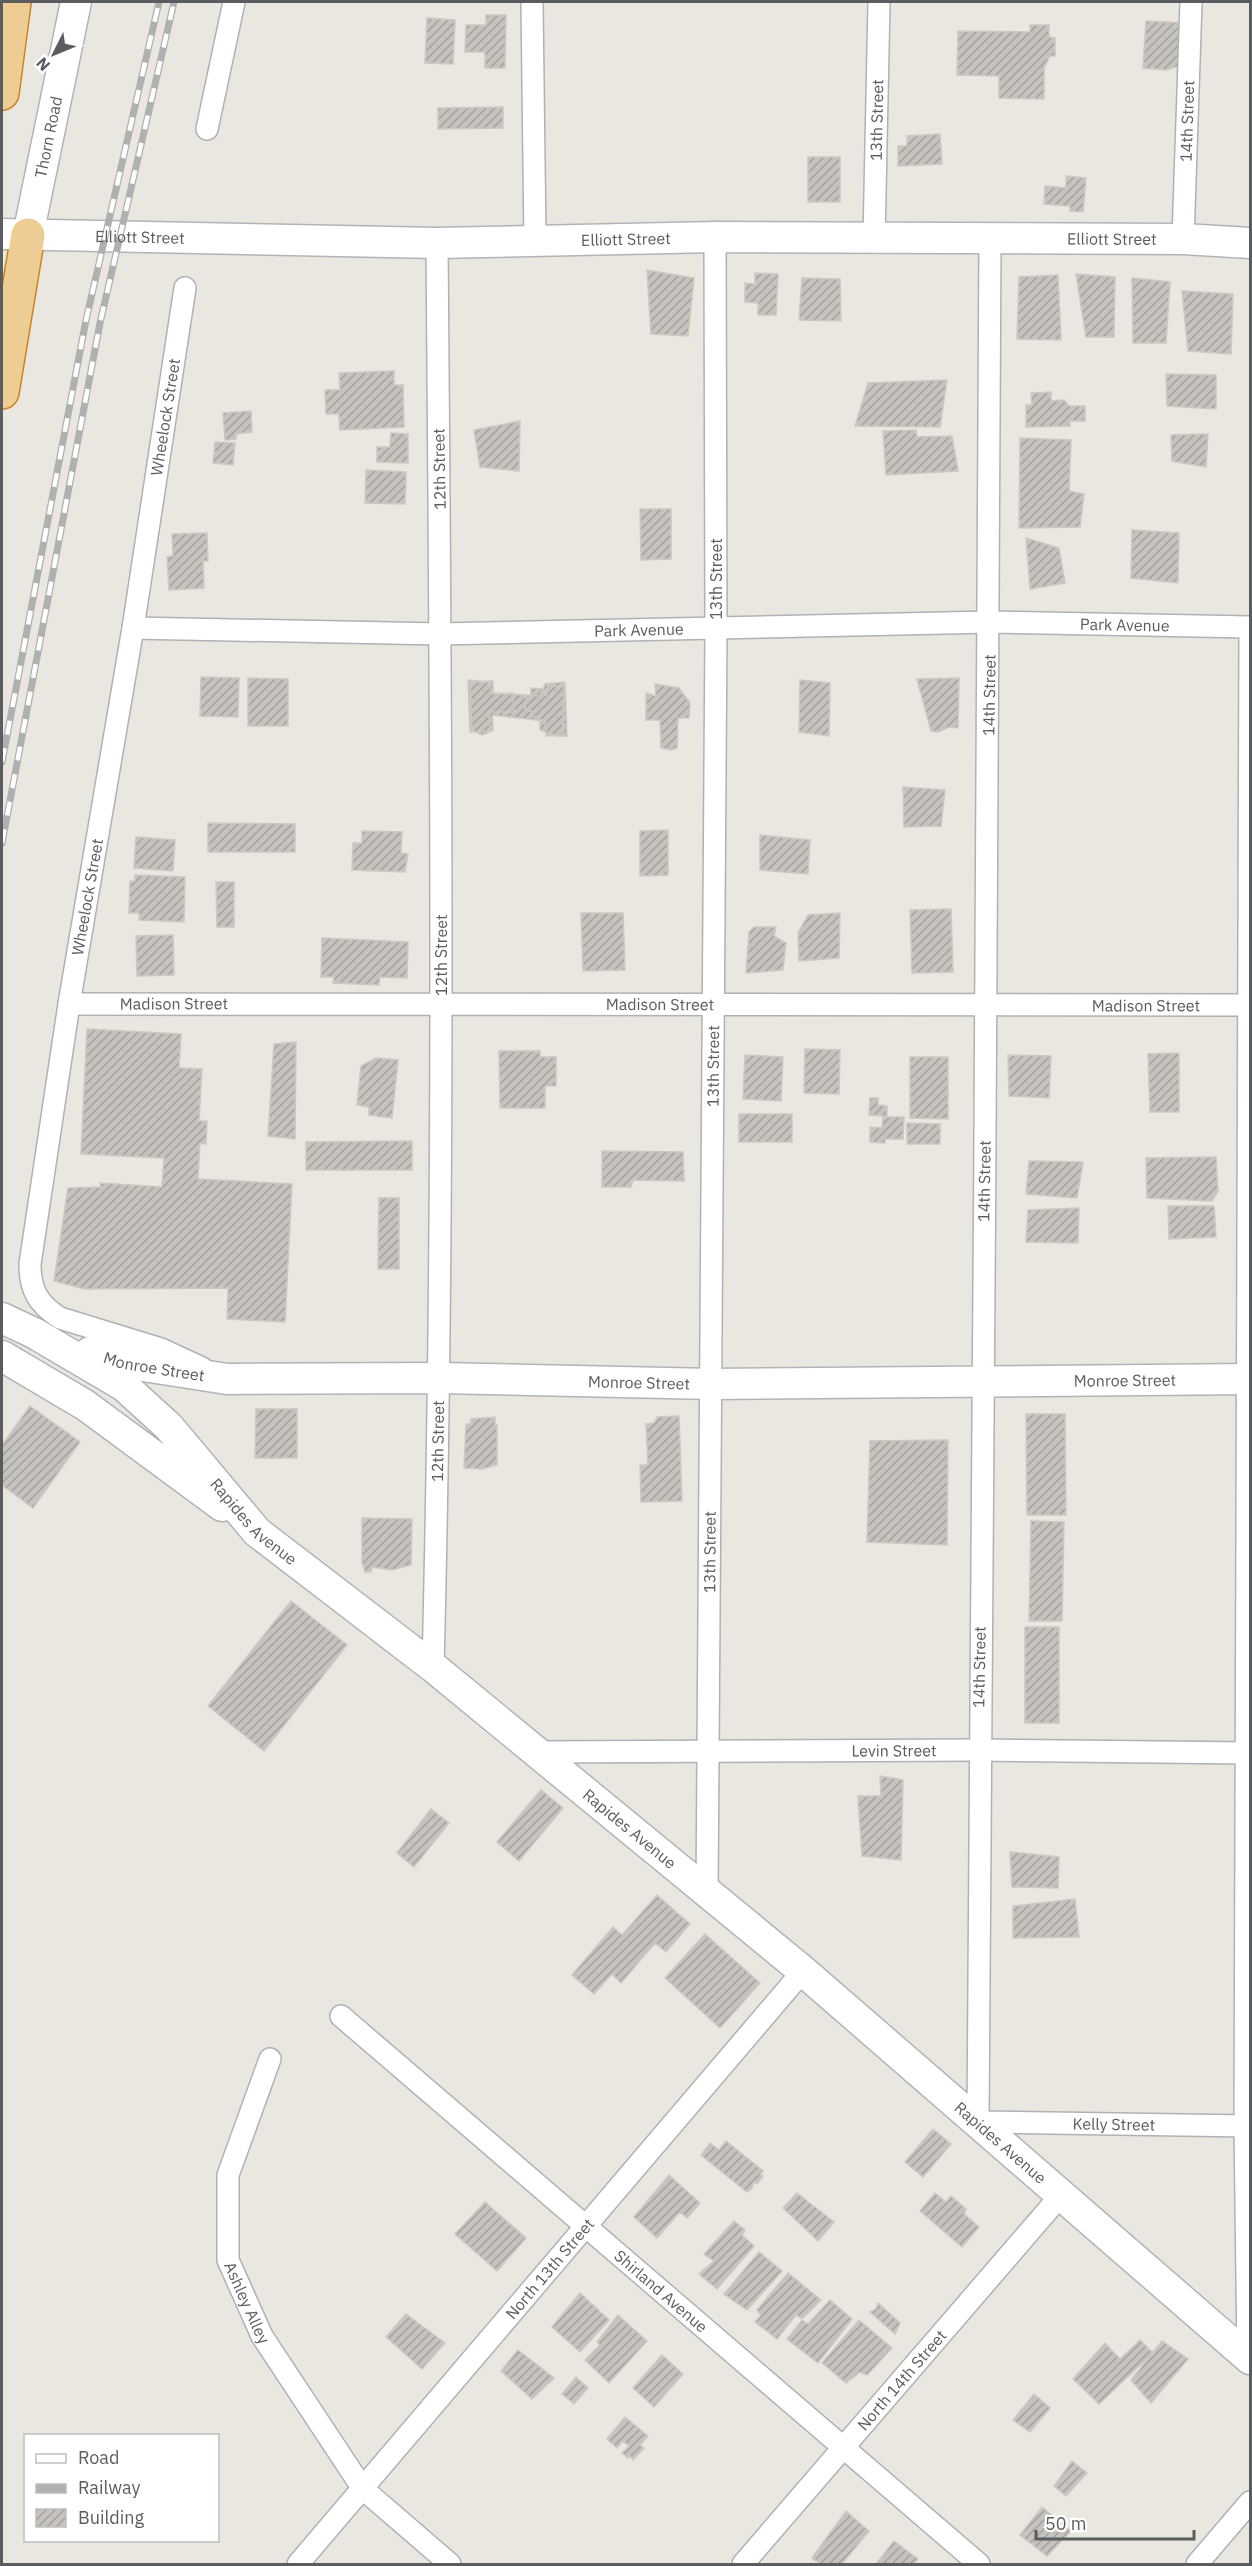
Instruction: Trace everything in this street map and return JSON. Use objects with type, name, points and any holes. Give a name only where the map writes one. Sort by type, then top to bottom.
[{"type":"highway","points":[[2,93],[14,2]]},
{"type":"highway","points":[[2,392],[15,235]]},
{"type":"main road","name":"Thorn Road","points":[[15,235],[76,2]]},
{"type":"main road","name":"Elliott Street","points":[[15,235],[437,243],[715,237],[874,240],[1183,239],[1251,243]]},
{"type":"main road","name":"Rapides Avenue","points":[[2,1318],[34,1333],[124,1386],[169,1427],[257,1532],[433,1667],[803,1971],[1249,2358]]},
{"type":"main road","name":"Monroe Street","points":[[34,1333],[124,1363],[227,1379],[440,1378],[712,1384],[1249,1379]]},
{"type":"main road","points":[[2,1356],[85,1405],[257,1532]]},
{"type":"street","points":[[207,129],[234,2]]},
{"type":"street","points":[[532,2],[535,241]]},
{"type":"street","name":"13th Street","points":[[874,240],[879,2]]},
{"type":"street","name":"14th Street","points":[[1183,239],[1191,2]]},
{"type":"street","name":"13th Street","points":[[708,1894],[707,1751],[712,1384],[716,628],[715,237]]},
{"type":"street","name":"14th Street","points":[[978,2122],[978,1750],[990,622],[990,240]]},
{"type":"street","name":"12th Street","points":[[433,1667],[440,1378],[440,634],[437,243]]},
{"type":"street","name":"Wheelock Street","points":[[184,288],[133,628],[69,1004],[30,1264],[30,1283],[36,1297],[47,1310],[60,1318],[161,1349],[227,1379]]},
{"type":"street","name":"Park Avenue","points":[[133,628],[440,634],[990,622],[1251,627]]},
{"type":"street","points":[[1249,2358],[1251,633]]},
{"type":"street","name":"Madison Street","points":[[69,1004],[440,1001],[986,1006],[1250,1005]]},
{"type":"street","name":"Levin Street","points":[[537,1752],[978,1750],[1249,1753]]},
{"type":"street","name":"North 13th Street","points":[[298,2565],[803,1971]]},
{"type":"street","name":"Shirland Avenue","points":[[341,2016],[979,2565]]},
{"type":"street","name":"Ashley Alley","points":[[270,2059],[228,2175],[228,2260],[261,2336],[363,2489],[450,2565]]},
{"type":"street","name":"Kelly Street","points":[[978,2122],[1248,2126]]},
{"type":"street","name":"North 14th Street","points":[[743,2565],[1061,2195]]},
{"type":"street","points":[[1197,2565],[1251,2502]]},
{"type":"building","points":[[486,15],[506,15],[505,68],[485,68],[485,52],[465,52],[466,25],[486,25]]},
{"type":"building","points":[[427,18],[455,20],[453,64],[425,63]]},
{"type":"building","points":[[1146,21],[1187,23],[1185,64],[1166,70],[1143,68]]},
{"type":"building","points":[[1030,25],[1049,25],[1049,37],[1055,38],[1055,56],[1050,56],[1044,68],[1044,99],[999,98],[999,76],[957,75],[958,31],[1030,32]]},
{"type":"building","points":[[503,107],[503,128],[438,129],[438,108]]},
{"type":"building","points":[[940,134],[942,164],[898,166],[898,146],[907,146],[907,136]]},
{"type":"building","points":[[808,157],[840,157],[840,202],[808,202]]},
{"type":"building","points":[[1066,176],[1086,178],[1083,212],[1070,211],[1070,206],[1044,204],[1045,186],[1066,188]]},
{"type":"building","points":[[647,270],[694,278],[688,336],[651,334]]},
{"type":"building","points":[[755,273],[778,274],[776,315],[758,315],[758,303],[745,302],[745,283],[755,284]]},
{"type":"building","points":[[1076,274],[1115,277],[1114,337],[1086,337]]},
{"type":"building","points":[[1058,275],[1061,340],[1017,339],[1019,277]]},
{"type":"building","points":[[802,278],[840,279],[841,321],[799,320]]},
{"type":"building","points":[[1132,278],[1170,282],[1166,343],[1133,343]]},
{"type":"building","points":[[1182,291],[1233,294],[1231,354],[1188,351]]},
{"type":"building","points":[[394,371],[394,385],[403,385],[404,427],[340,430],[339,414],[326,414],[325,390],[340,390],[339,373]]},
{"type":"building","points":[[1166,374],[1216,375],[1216,409],[1167,406]]},
{"type":"building","points":[[947,380],[940,427],[855,426],[868,383]]},
{"type":"building","points":[[1051,392],[1051,401],[1064,400],[1069,406],[1085,406],[1085,421],[1070,421],[1070,426],[1026,427],[1026,405],[1032,405],[1031,393]]},
{"type":"building","points":[[251,411],[252,432],[236,434],[236,439],[225,440],[223,413]]},
{"type":"building","points":[[520,421],[519,471],[480,467],[474,430]]},
{"type":"building","points":[[916,430],[917,437],[952,436],[958,471],[886,475],[883,431]]},
{"type":"building","points":[[391,433],[408,434],[408,463],[377,462],[377,447],[390,447]]},
{"type":"building","points":[[1208,434],[1206,467],[1172,461],[1171,435]]},
{"type":"building","points":[[1020,438],[1071,440],[1069,491],[1084,494],[1080,527],[1019,528]]},
{"type":"building","points":[[215,442],[235,443],[233,465],[213,463]]},
{"type":"building","points":[[366,470],[406,472],[405,504],[365,503]]},
{"type":"building","points":[[640,509],[671,509],[671,559],[641,560]]},
{"type":"building","points":[[1132,530],[1179,533],[1178,583],[1131,578]]},
{"type":"building","points":[[207,533],[208,561],[203,561],[204,588],[169,590],[167,557],[173,556],[172,534]]},
{"type":"building","points":[[1026,538],[1059,548],[1065,583],[1030,589]]},
{"type":"building","points":[[201,677],[239,678],[238,717],[200,716]]},
{"type":"building","points":[[248,678],[288,679],[288,726],[248,726]]},
{"type":"building","points":[[959,678],[958,728],[949,727],[938,732],[931,731],[917,679]]},
{"type":"building","points":[[468,680],[488,682],[492,693],[540,696],[545,684],[564,682],[563,735],[546,736],[545,721],[492,715],[493,731],[470,732]]},
{"type":"building","points":[[800,680],[830,683],[829,736],[799,732]]},
{"type":"building","points":[[493,681],[493,694],[513,693],[514,712],[489,712],[490,732],[482,735],[472,730],[470,682]]},
{"type":"building","points":[[548,684],[558,687],[565,684],[567,736],[556,736],[540,730],[540,717],[529,716],[534,712],[525,710],[526,697],[531,694],[531,688],[544,689],[546,696]]},
{"type":"building","points":[[655,684],[679,688],[690,703],[689,718],[678,718],[677,748],[671,750],[661,748],[660,720],[646,720],[646,693],[656,696]]},
{"type":"building","points":[[903,787],[945,790],[941,826],[904,827]]},
{"type":"building","points":[[208,823],[295,824],[295,852],[208,852]]},
{"type":"building","points":[[668,830],[668,875],[640,876],[640,831]]},
{"type":"building","points":[[362,831],[402,832],[401,853],[408,854],[405,872],[352,870],[353,843],[362,843]]},
{"type":"building","points":[[760,835],[810,840],[808,874],[760,870]]},
{"type":"building","points":[[136,837],[175,840],[173,871],[134,868]]},
{"type":"building","points":[[135,875],[185,877],[184,922],[139,920],[139,913],[129,913],[130,881],[135,881]]},
{"type":"building","points":[[216,882],[234,882],[234,927],[217,927]]},
{"type":"building","points":[[951,909],[953,972],[912,973],[910,910]]},
{"type":"building","points":[[581,913],[623,913],[625,970],[583,971]]},
{"type":"building","points":[[840,913],[839,958],[799,961],[798,933],[808,915]]},
{"type":"building","points":[[754,927],[776,927],[774,936],[786,943],[783,970],[746,973],[749,932]]},
{"type":"building","points":[[173,935],[174,975],[137,976],[136,936]]},
{"type":"building","points":[[322,938],[408,942],[407,978],[380,977],[379,985],[333,983],[334,977],[321,977]]},
{"type":"building","points":[[87,1029],[181,1034],[179,1068],[202,1069],[199,1121],[207,1121],[206,1144],[200,1143],[198,1179],[292,1184],[285,1322],[227,1319],[228,1288],[85,1289],[54,1281],[68,1188],[101,1187],[100,1183],[162,1187],[164,1158],[81,1154]]},
{"type":"building","points":[[296,1042],[295,1139],[268,1136],[274,1044]]},
{"type":"building","points":[[805,1049],[840,1050],[839,1094],[804,1093]]},
{"type":"building","points":[[499,1051],[540,1051],[540,1057],[556,1057],[556,1086],[545,1086],[545,1108],[500,1108]]},
{"type":"building","points":[[1179,1053],[1179,1112],[1150,1112],[1148,1054]]},
{"type":"building","points":[[745,1055],[783,1057],[781,1101],[743,1099]]},
{"type":"building","points":[[1008,1055],[1051,1056],[1049,1098],[1009,1096]]},
{"type":"building","points":[[910,1057],[948,1057],[948,1119],[910,1118]]},
{"type":"building","points":[[376,1058],[398,1060],[392,1118],[369,1115],[369,1107],[357,1105],[361,1066]]},
{"type":"building","points":[[870,1098],[878,1098],[878,1105],[887,1106],[887,1117],[904,1117],[903,1139],[885,1139],[885,1143],[870,1142],[870,1127],[882,1128],[883,1116],[869,1115]]},
{"type":"building","points":[[739,1114],[792,1114],[792,1142],[739,1142]]},
{"type":"building","points":[[907,1123],[940,1124],[940,1144],[907,1144]]},
{"type":"building","points":[[412,1141],[412,1170],[306,1170],[306,1142]]},
{"type":"building","points":[[602,1151],[683,1152],[684,1181],[633,1180],[631,1187],[602,1187]]},
{"type":"building","points":[[1216,1157],[1218,1191],[1212,1201],[1147,1198],[1146,1158]]},
{"type":"building","points":[[1029,1161],[1083,1162],[1077,1198],[1026,1194]]},
{"type":"building","points":[[379,1198],[399,1198],[399,1269],[378,1269]]},
{"type":"building","points":[[1168,1206],[1214,1206],[1216,1237],[1169,1239]]},
{"type":"building","points":[[1079,1208],[1078,1243],[1026,1242],[1028,1210]]},
{"type":"building","points":[[30,1406],[80,1442],[33,1508],[2,1485],[2,1445]]},
{"type":"building","points":[[256,1409],[297,1409],[297,1458],[255,1458]]},
{"type":"building","points":[[1026,1414],[1065,1414],[1066,1515],[1027,1515]]},
{"type":"building","points":[[679,1416],[682,1501],[641,1502],[640,1465],[648,1465],[646,1424],[654,1423],[657,1417]]},
{"type":"building","points":[[495,1417],[497,1465],[482,1469],[464,1468],[466,1424],[471,1424],[471,1419]]},
{"type":"building","points":[[948,1440],[947,1545],[867,1542],[870,1441]]},
{"type":"building","points":[[362,1518],[412,1519],[411,1565],[392,1570],[372,1567],[371,1572],[365,1572],[362,1562]]},
{"type":"building","points":[[1031,1521],[1064,1522],[1062,1621],[1029,1621]]},
{"type":"building","points":[[291,1601],[347,1645],[264,1751],[208,1706]]},
{"type":"building","points":[[1025,1627],[1059,1627],[1059,1723],[1025,1723]]},
{"type":"building","points":[[880,1776],[903,1780],[901,1860],[862,1856],[858,1796],[881,1796]]},
{"type":"building","points":[[541,1790],[563,1808],[519,1861],[497,1842]]},
{"type":"building","points":[[431,1809],[449,1823],[414,1867],[397,1853]]},
{"type":"building","points":[[1010,1852],[1059,1857],[1058,1888],[1012,1887]]},
{"type":"building","points":[[657,1895],[690,1924],[666,1952],[655,1943],[621,1983],[612,1974],[594,1994],[572,1975],[613,1927],[622,1935]]},
{"type":"building","points":[[1075,1899],[1079,1937],[1013,1938],[1013,1906]]},
{"type":"building","points":[[705,1934],[760,1983],[720,2028],[665,1978]]},
{"type":"building","points":[[933,2129],[951,2144],[923,2177],[905,2162]]},
{"type":"building","points":[[726,2141],[763,2171],[760,2175],[763,2176],[757,2184],[754,2182],[752,2188],[747,2192],[701,2155],[710,2143],[719,2150]]},
{"type":"building","points":[[669,2175],[700,2203],[687,2218],[680,2212],[657,2238],[634,2217]]},
{"type":"building","points":[[797,2193],[834,2222],[818,2241],[783,2208]]},
{"type":"building","points":[[935,2193],[946,2202],[951,2196],[966,2209],[964,2214],[979,2227],[962,2247],[920,2211]]},
{"type":"building","points":[[485,2202],[526,2238],[497,2271],[455,2234]]},
{"type":"building","points":[[734,2221],[745,2230],[742,2235],[754,2246],[717,2289],[699,2274],[714,2261],[704,2254]]},
{"type":"building","points":[[759,2252],[782,2271],[747,2310],[724,2294]]},
{"type":"building","points":[[788,2273],[821,2300],[802,2319],[796,2315],[777,2339],[755,2322],[761,2315],[757,2310]]},
{"type":"building","points":[[580,2293],[609,2320],[580,2352],[552,2327]]},
{"type":"building","points":[[830,2300],[852,2319],[818,2363],[787,2339],[802,2320],[808,2324]]},
{"type":"building","points":[[878,2303],[900,2323],[895,2334],[870,2312],[876,2309]]},
{"type":"building","points":[[406,2314],[445,2343],[422,2369],[386,2337]]},
{"type":"building","points":[[618,2315],[647,2341],[609,2383],[585,2360],[600,2345],[597,2342]]},
{"type":"building","points":[[859,2320],[892,2348],[867,2375],[860,2372],[846,2383],[822,2363]]},
{"type":"building","points":[[1140,2340],[1153,2353],[1099,2404],[1073,2379],[1105,2343],[1120,2359]]},
{"type":"building","points":[[1162,2341],[1188,2359],[1151,2403],[1131,2380]]},
{"type":"building","points":[[518,2350],[554,2378],[532,2399],[501,2371]]},
{"type":"building","points":[[662,2355],[683,2374],[654,2407],[633,2388]]},
{"type":"building","points":[[576,2377],[588,2388],[574,2404],[562,2394]]},
{"type":"building","points":[[1034,2394],[1050,2408],[1030,2432],[1013,2420]]},
{"type":"building","points":[[625,2417],[648,2436],[640,2445],[644,2448],[633,2460],[622,2453],[629,2446],[623,2441],[617,2448],[607,2439]]},
{"type":"building","points":[[1072,2461],[1087,2473],[1066,2496],[1054,2486]]},
{"type":"building","points":[[1042,2507],[1071,2531],[1047,2556],[1020,2535]]},
{"type":"building","points":[[846,2511],[869,2531],[842,2564],[821,2564],[812,2558]]},
{"type":"building","points":[[894,2541],[918,2559],[913,2564],[876,2564]]},
{"type":"railway","points":[[2,762],[86,320],[159,2]]},
{"type":"railway","points":[[2,843],[100,323],[174,2]]}]
